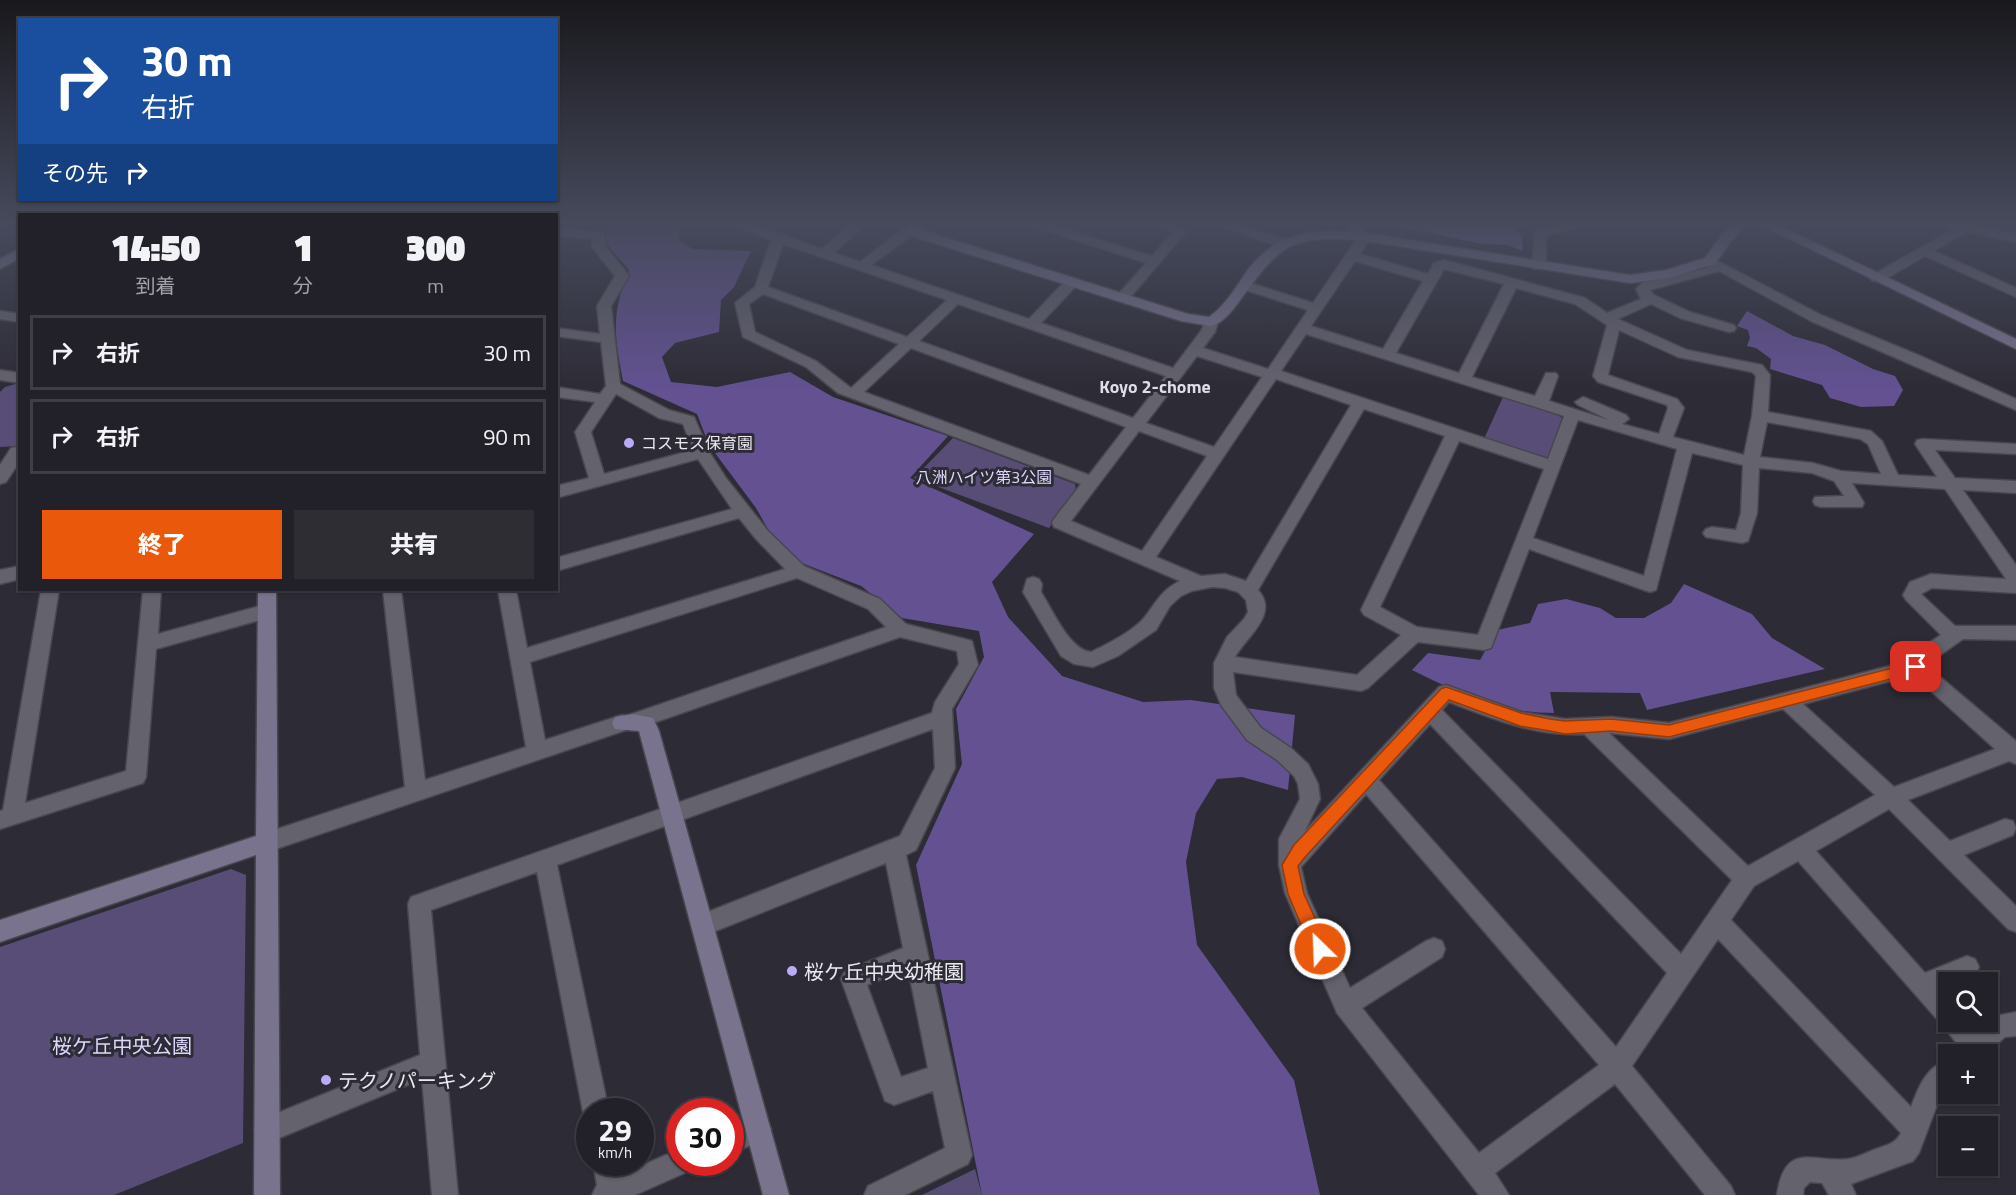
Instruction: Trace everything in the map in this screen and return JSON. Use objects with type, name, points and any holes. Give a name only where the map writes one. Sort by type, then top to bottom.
[{"type":"street","points":[[598,481],[583,432],[609,392],[608,339],[604,306],[620,279]]},
{"type":"street","points":[[764,279],[761,289],[742,303],[748,334],[808,363],[836,382],[843,390],[1092,482]]},
{"type":"street","points":[[896,279],[1176,374]]},
{"type":"street","points":[[1062,279],[1186,318],[1211,322]]},
{"type":"street","points":[[1122,298],[1139,279]]},
{"type":"street","points":[[1199,582],[1060,523],[1195,350],[1208,332],[1211,322],[1225,311],[1249,279]]},
{"type":"street","points":[[1145,560],[1336,279]]},
{"type":"street","points":[[1387,355],[1431,279]]},
{"type":"street","points":[[1500,279],[1580,301],[1610,321],[1645,339],[1694,358],[1757,368],[1763,375],[1760,416],[1751,462],[1749,513],[1742,537],[1712,533]]},
{"type":"street","points":[[1676,279],[1648,285],[1643,289],[1649,298],[1685,315],[1729,328]]},
{"type":"street","points":[[1743,279],[1816,318],[1918,360],[2014,404]]},
{"type":"street","points":[[1878,279],[2016,345]]},
{"type":"street","points":[[1987,279],[2015,291]]},
{"type":"street","points":[[1031,325],[1072,282]]},
{"type":"street","points":[[1463,379],[1512,282]]},
{"type":"street","points":[[1244,285],[1316,308]]},
{"type":"street","points":[[761,289],[1217,454]]},
{"type":"street","points":[[1610,321],[1646,302],[1649,298]]},
{"type":"street","points":[[853,394],[956,299]]},
{"type":"street","points":[[0,315],[18,318]]},
{"type":"street","points":[[1610,321],[1600,376],[1603,379],[1672,402],[1676,408],[1665,438]]},
{"type":"street","points":[[1302,328],[1540,404],[1578,408],[1686,447]]},
{"type":"street","points":[[558,332],[608,339]]},
{"type":"street","points":[[1195,350],[1552,466]]},
{"type":"street","points":[[1540,404],[1551,376]]},
{"type":"street","points":[[1963,388],[2014,404]]},
{"type":"street","points":[[558,392],[609,392],[664,414],[689,421],[702,453],[720,482],[762,535],[798,571],[874,604],[900,630],[966,646],[969,665],[942,708],[945,768],[908,843],[702,925]]},
{"type":"street","points":[[1250,591],[1360,403]]},
{"type":"street","points":[[1578,408],[1686,447],[1751,462],[1814,468],[1840,477],[2016,487]]},
{"type":"street","points":[[1454,434],[1370,610],[1414,634],[1484,643],[1552,466],[1578,408]]},
{"type":"street","points":[[1760,416],[1865,435],[1874,441],[1892,480]]},
{"type":"street","points":[[2016,449],[1923,444],[1950,484],[2008,555],[2016,579]]},
{"type":"street","points":[[1524,541],[1650,585],[1686,447]]},
{"type":"street","points":[[0,478],[17,453]]},
{"type":"street","points":[[558,491],[702,453]]},
{"type":"street","points":[[1821,501],[1856,503],[1840,477]]},
{"type":"street","points":[[558,564],[744,511]]},
{"type":"street","points":[[520,658],[798,571]]},
{"type":"street","points":[[0,577],[18,572]]},
{"type":"street","points":[[1033,584],[1032,592],[1068,651],[1081,659],[1093,660],[1111,651],[1149,625],[1164,601],[1175,591],[1199,582],[1225,581],[1250,591],[1255,598],[1257,612],[1251,624],[1234,642],[1223,663],[1224,688],[1227,699],[1254,734],[1274,746],[1301,770],[1308,784],[1310,798],[1290,839],[1290,865],[1296,894],[1344,1005],[1487,1187],[1617,1067],[1746,879],[1891,797],[2015,752],[1916,667]]},
{"type":"street","points":[[1953,636],[1915,599],[1912,595],[1916,587],[1931,581],[2016,586]]},
{"type":"street","points":[[50,591],[6,818],[136,777],[152,591]]},
{"type":"street","points":[[392,591],[416,792]]},
{"type":"street","points":[[507,591],[537,752]]},
{"type":"street","points":[[147,644],[267,600],[267,1195]]},
{"type":"street","points":[[0,931],[900,630]]},
{"type":"street","points":[[1916,667],[1920,658],[1960,632],[2016,633]]},
{"type":"street","points":[[1223,663],[1361,683],[1414,634]]},
{"type":"street","points":[[1290,865],[1300,850],[1446,693],[1520,720],[1565,728],[1611,725],[1669,731],[1916,667]]},
{"type":"street","points":[[1787,701],[1891,797],[2016,921]]},
{"type":"street","points":[[1430,711],[1682,972]]},
{"type":"street","points":[[445,1195],[419,904],[942,718]]},
{"type":"street","points":[[627,722],[645,724],[650,731],[776,1195]]},
{"type":"street","points":[[1588,726],[1746,879]]},
{"type":"street","points":[[1366,780],[1617,1067],[1718,1194]]},
{"type":"street","points":[[1946,852],[2005,828]]},
{"type":"street","points":[[1800,848],[1938,1005]]},
{"type":"street","points":[[877,1195],[959,1155],[894,850]]},
{"type":"street","points":[[545,860],[593,1098]]},
{"type":"street","points":[[1717,921],[1916,1129]]},
{"type":"street","points":[[1344,1005],[1434,949]]},
{"type":"street","points":[[915,954],[853,979],[894,1092],[942,1076]]},
{"type":"street","points":[[1921,986],[1967,967]]},
{"type":"street","points":[[1980,1044],[2000,1026],[2016,1024]]},
{"type":"street","points":[[267,1130],[433,1062]]},
{"type":"street","points":[[1791,1195],[1792,1180],[1806,1169],[1848,1172],[1904,1152],[1916,1129],[1932,1086],[1938,1081]]},
{"type":"street","points":[[744,1135],[758,1129]]},
{"type":"street","points":[[607,1176],[608,1194],[666,1168]]},
{"type":"street","points":[[1830,1171],[1843,1195]]},
{"type":"green space","points":[[18,383],[18,446],[0,447],[0,392],[5,387]]},
{"type":"green space","points":[[1503,397],[1557,414],[1562,418],[1548,457],[1540,458],[1484,439]]},
{"type":"green space","name":"八洲ハイツ第3公園","points":[[953,438],[1075,484],[1076,491],[1049,528],[914,478]]},
{"type":"green space","name":"桜ケ丘中央公園","points":[[231,869],[246,875],[243,1143],[114,1195],[0,1195],[0,947]]},
{"type":"green space","points":[[975,1169],[982,1195],[922,1195]]},
{"type":"shaded area","points":[[626,279],[738,279],[734,287],[721,300],[719,332],[675,343],[662,357],[671,382],[717,387],[790,372],[833,397],[948,436],[910,478],[1034,534],[992,582],[1008,617],[1062,676],[1143,702],[1191,700],[1295,715],[1288,790],[1242,777],[1217,779],[1196,813],[1186,862],[1197,945],[1294,1080],[1320,1195],[982,1195],[916,865],[962,764],[956,709],[984,657],[979,631],[902,618],[861,586],[799,562],[770,533],[756,508],[709,445],[697,414],[623,381],[616,325]]},
{"type":"shaded area","points":[[1747,311],[1793,336],[1825,345],[1873,369],[1895,376],[1903,390],[1894,406],[1861,407],[1830,398],[1822,385],[1770,369],[1771,359],[1756,348],[1747,346],[1750,338],[1748,330],[1737,326]]},
{"type":"shaded area","points":[[1684,584],[1752,614],[1772,638],[1825,669],[1647,710],[1640,693],[1550,692],[1554,713],[1497,706],[1447,687],[1412,670],[1428,653],[1480,660],[1497,630],[1530,623],[1538,604],[1566,599],[1600,608],[1616,618],[1644,618],[1671,603]]},
{"type":"place","name":"コスモス保育園","points":[[629,443]]},
{"type":"place","name":"桜ケ丘中央幼稚園","points":[[792,971]]},
{"type":"place","name":"テクノパーキング","points":[[326,1080]]},
{"type":"district","name":"Koyo 2-chome","points":[[1155,386]]},
{"type":"route","points":[[1320,949],[1296,894],[1290,865],[1300,850],[1446,693],[1520,720],[1565,728],[1611,725],[1651,731],[1669,731],[1916,667]]}]
